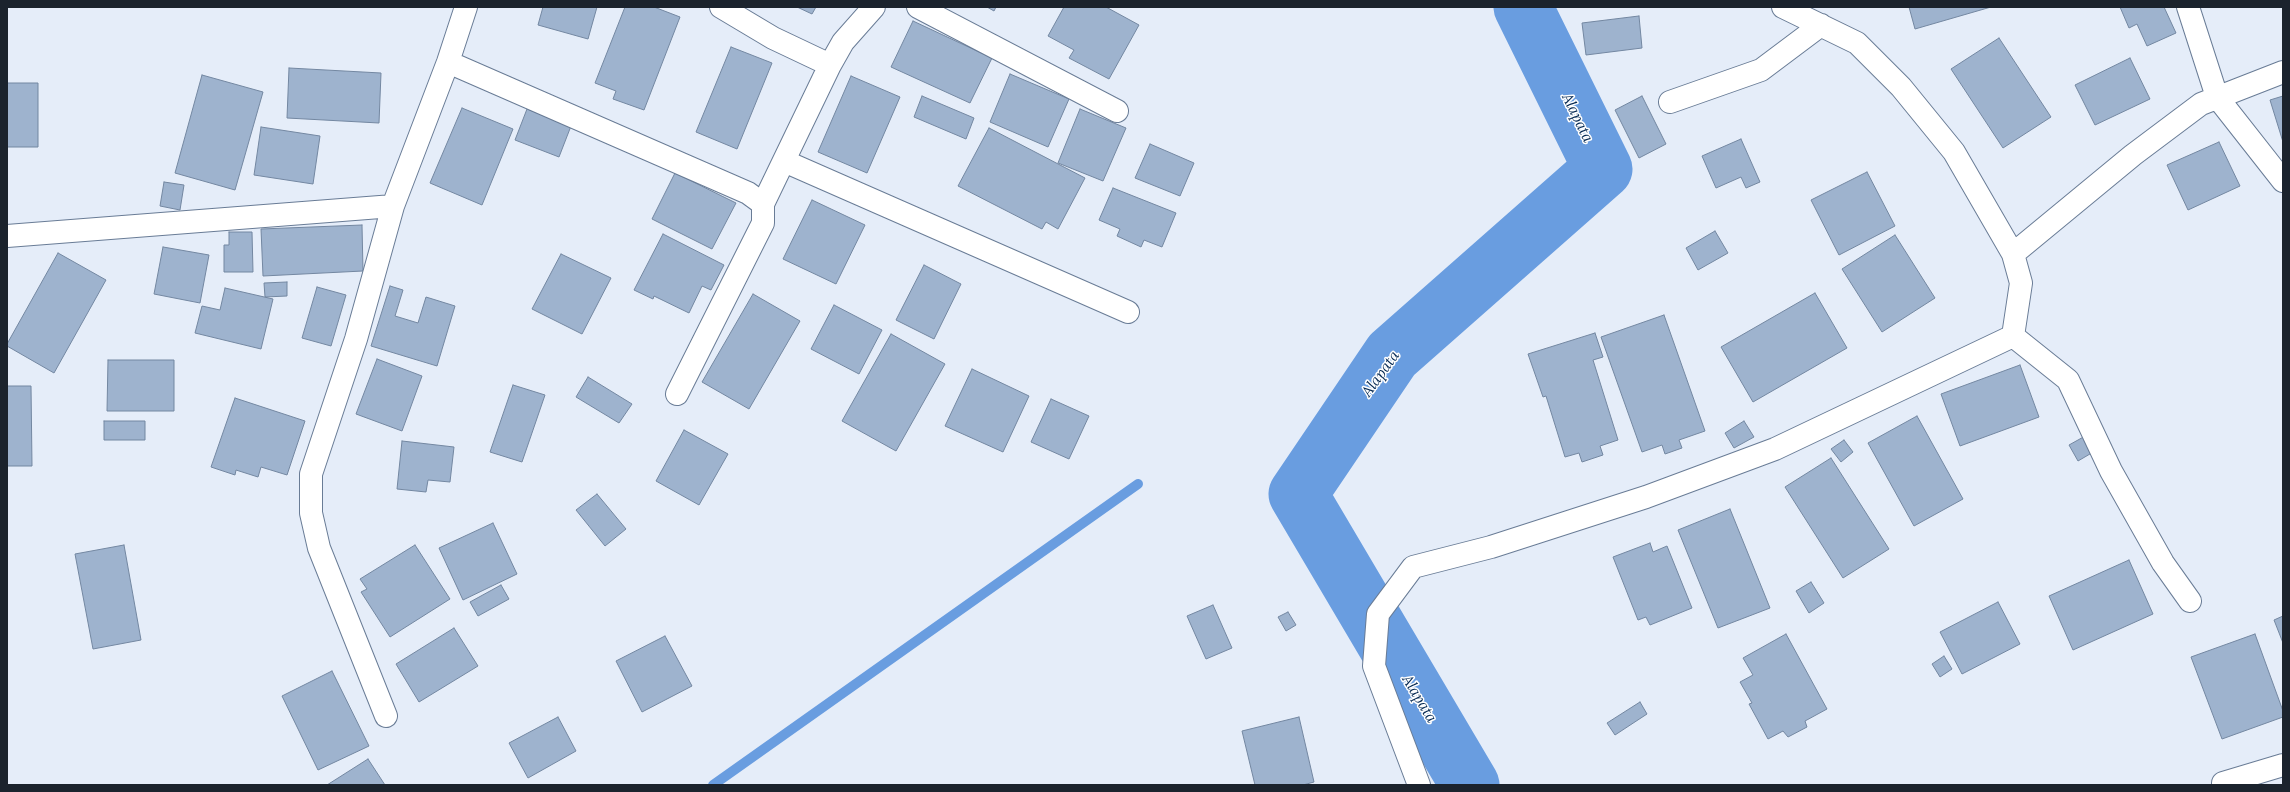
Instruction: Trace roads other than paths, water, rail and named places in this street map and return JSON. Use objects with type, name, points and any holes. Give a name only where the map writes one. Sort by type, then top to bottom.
[{"type":"street","points":[[386,716],[319,548],[310,513],[310,474],[356,339],[393,206],[448,62],[466,7]]},
{"type":"street","points":[[721,7],[773,38],[830,65]]},
{"type":"street","points":[[677,394],[763,223],[763,204],[830,65],[843,42],[874,7]]},
{"type":"street","points":[[918,7],[1117,111]]},
{"type":"street","points":[[1783,7],[1858,43],[1901,86],[1954,152],[2012,254],[2021,283],[2013,336]]},
{"type":"street","points":[[2188,7],[2217,97],[2283,181]]},
{"type":"street","points":[[1670,102],[1761,70],[1821,25]]},
{"type":"street","points":[[448,62],[748,193],[763,204]]},
{"type":"street","points":[[2012,254],[2133,155],[2201,104],[2283,72]]},
{"type":"street","points":[[784,161],[1128,312]]},
{"type":"street","points":[[7,236],[393,206]]},
{"type":"street","points":[[1420,785],[1374,666],[1378,614],[1413,567],[1491,547],[1646,497],[1775,449],[2013,336]]},
{"type":"street","points":[[2013,336],[2068,380],[2119,484],[2163,563],[2190,601]]},
{"type":"street","points":[[2223,783],[2283,766]]},
{"type":"waterway","name":"Alapata","points":[[1470,785],[1298,494],[1392,355],[1603,169],[1523,7]]},
{"type":"waterway","points":[[713,785],[1138,484]]}]
